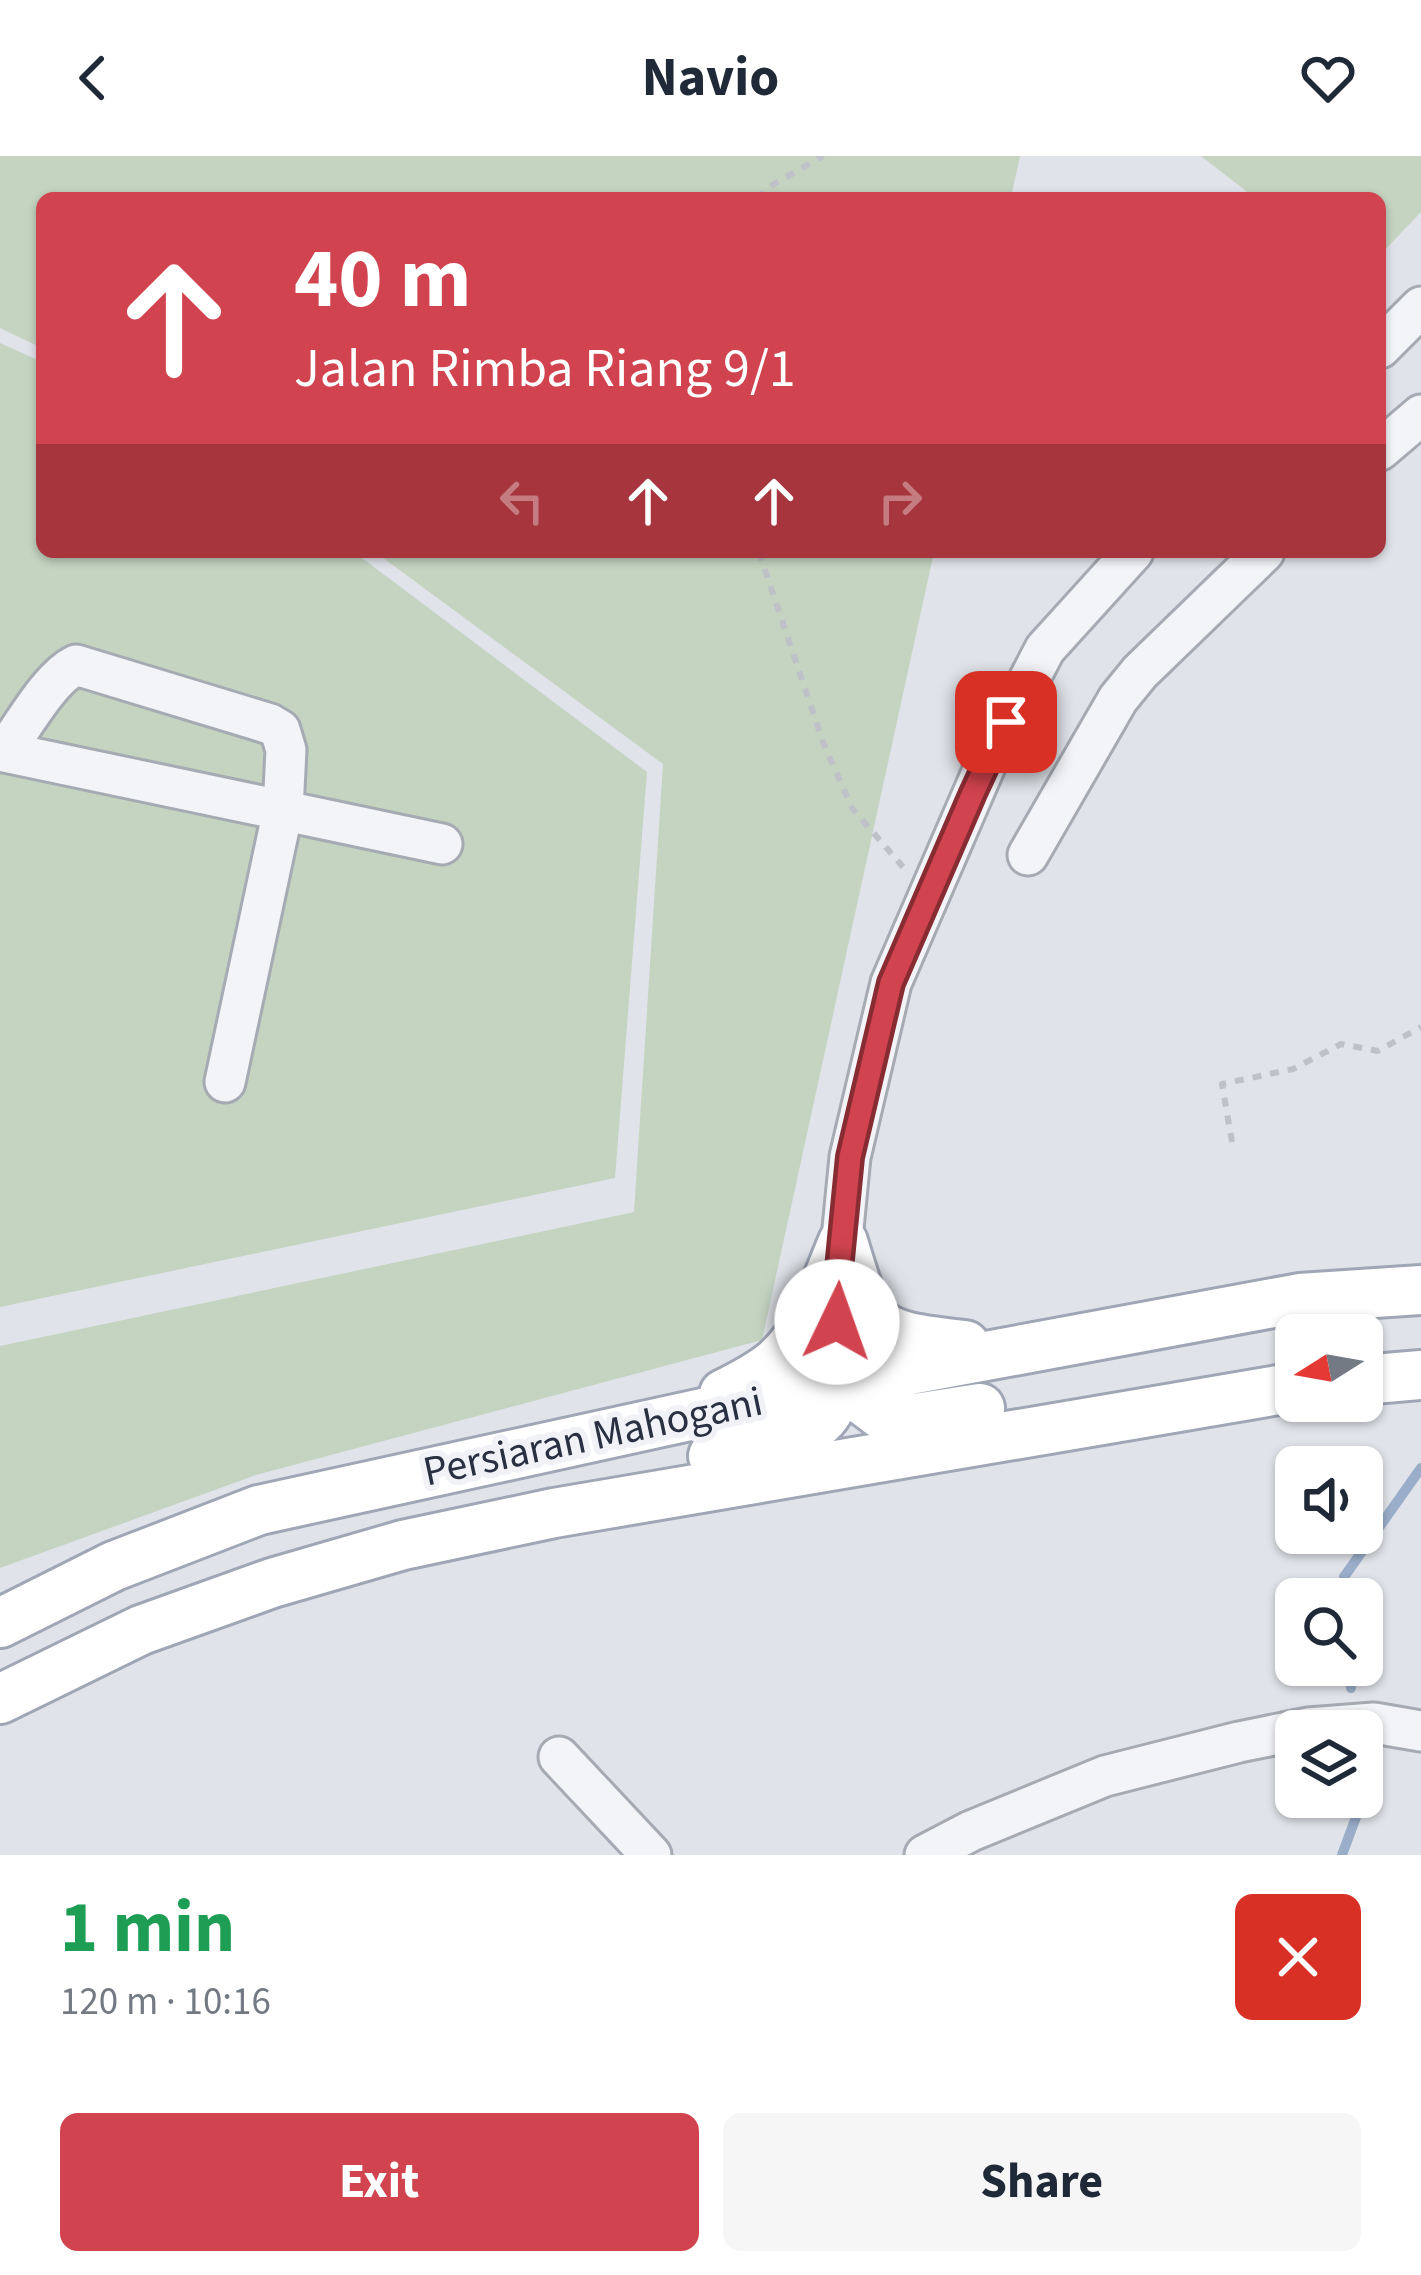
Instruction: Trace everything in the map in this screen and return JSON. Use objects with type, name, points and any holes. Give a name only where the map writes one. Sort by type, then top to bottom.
[{"type":"main road","points":[[843,1243],[860,1299],[877,1324],[896,1336],[1021,1349]]},
{"type":"main road","points":[[676,1418],[775,1364],[816,1305],[843,1243]]},
{"type":"main road","name":"Persiaran Mahogani","points":[[0,1623],[114,1566],[259,1510],[840,1383],[1300,1298],[1421,1290]]},
{"type":"main road","points":[[554,1513],[619,1479],[805,1432],[831,1407],[840,1383],[881,1414],[916,1418],[1226,1369],[1275,1380]]},
{"type":"main road","points":[[1383,1379],[1421,1376]]},
{"type":"main road","name":"Persiaran Mahogani","points":[[0,1699],[141,1630],[272,1583],[403,1545],[554,1513],[1275,1388]]},
{"type":"street","points":[[1386,342],[1421,307]]},
{"type":"street","points":[[1386,445],[1421,415]]},
{"type":"street","points":[[840,1383],[838,1279],[850,1157],[891,983],[988,759],[1045,649],[1128,558]]},
{"type":"street","points":[[1028,855],[1118,699],[1258,558]]},
{"type":"street","points":[[225,1082],[283,810],[286,750],[280,730],[76,665],[58,679],[2,752],[283,810],[442,844]]},
{"type":"street","points":[[925,1855],[1105,1776],[1239,1742],[1308,1728],[1374,1723],[1421,1731]]},
{"type":"street","points":[[559,1757],[651,1855]]},
{"type":"path","points":[[765,192],[823,156]]},
{"type":"path","points":[[761,558],[823,742],[852,808],[928,895]]},
{"type":"path","points":[[1232,1142],[1222,1084],[1293,1069],[1341,1044],[1378,1051],[1421,1028]]},
{"type":"green space","points":[[0,156],[1020,156],[1012,192],[36,192],[36,345],[0,328]]},
{"type":"green space","points":[[1201,156],[1421,156],[1421,212],[1386,249],[1386,192],[1247,192]]},
{"type":"green space","points":[[0,343],[36,359],[36,558],[362,558],[647,772],[615,1178],[0,1307]]},
{"type":"green space","points":[[383,558],[933,558],[762,1340],[256,1475],[0,1568],[0,1346],[634,1212],[663,764]]},
{"type":"waterway","points":[[1344,1578],[1421,1468]]},
{"type":"waterway","points":[[1342,1855],[1356,1818]]},
{"type":"route","points":[[837,1322],[850,1157],[891,983],[1006,722]]}]
